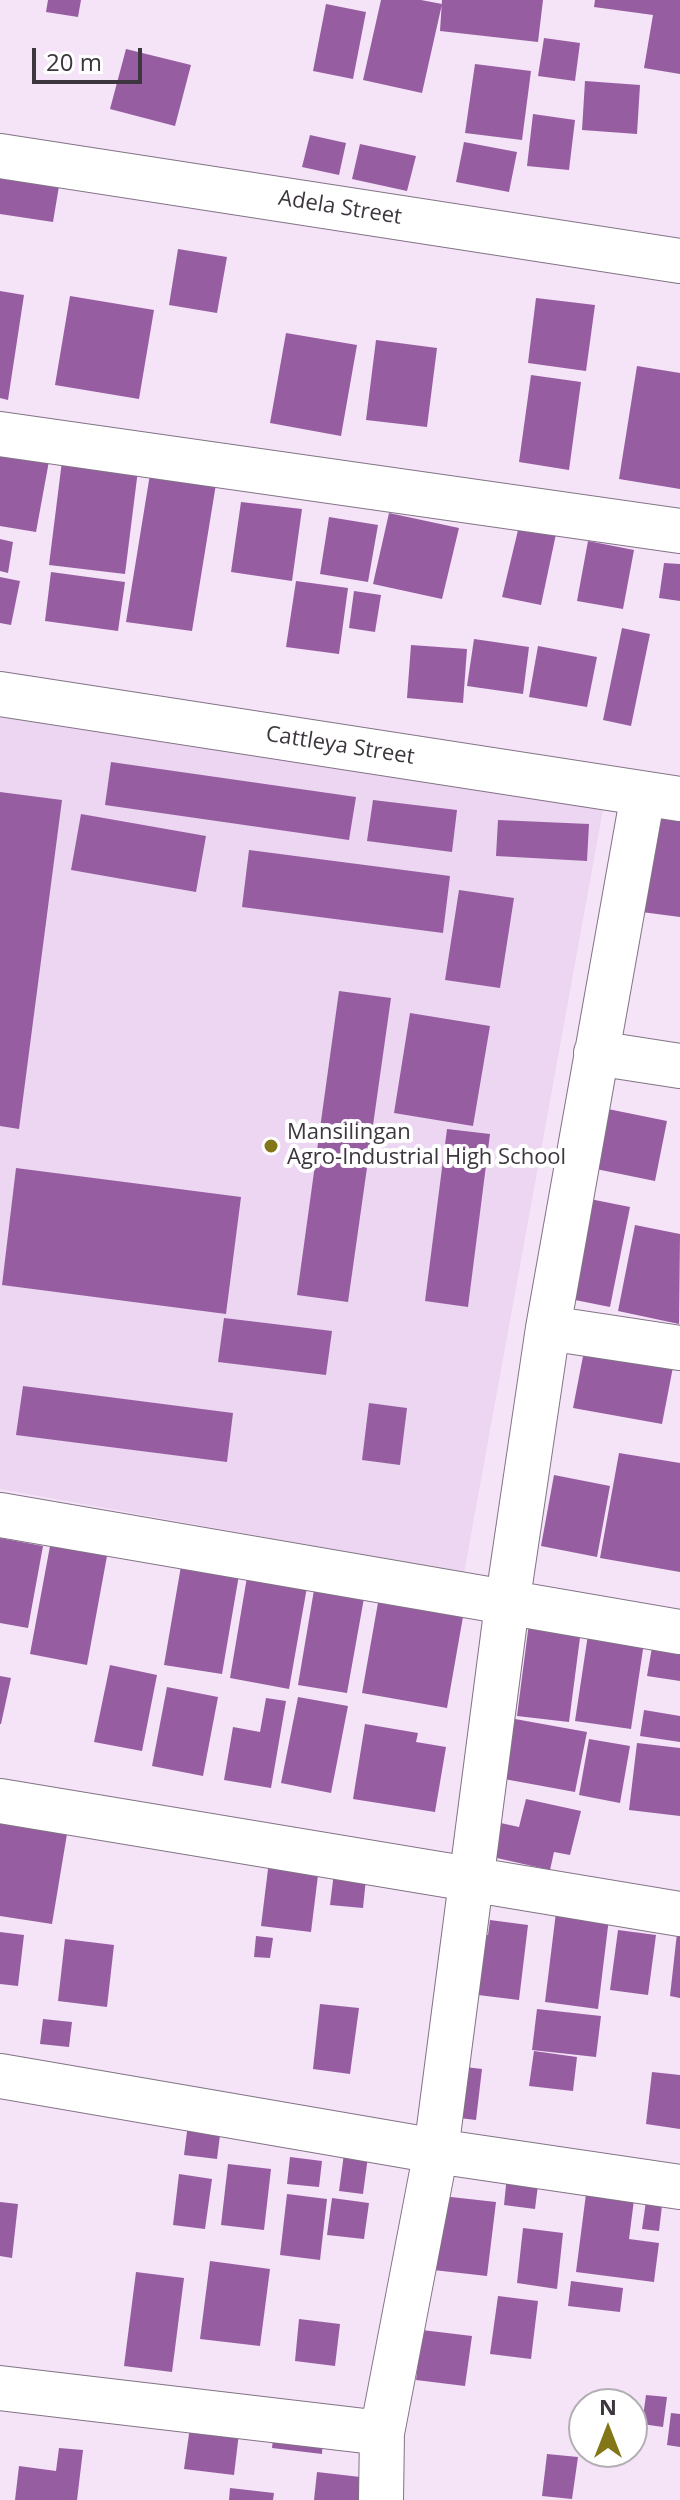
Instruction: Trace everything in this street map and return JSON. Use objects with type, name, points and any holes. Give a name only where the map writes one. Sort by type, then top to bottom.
[{"type":"street","name":"Adela Street","points":[[0,156],[680,261]]},
{"type":"street","points":[[0,434],[680,531]]},
{"type":"street","name":"Cattleya Street","points":[[0,694],[661,797]]},
{"type":"street","points":[[381,2500],[382,2433],[436,2151],[507,1605],[548,1328],[596,1053],[661,797]]},
{"type":"street","points":[[596,1053],[680,1066]]},
{"type":"street","points":[[548,1328],[680,1348]]},
{"type":"street","points":[[0,1515],[507,1605],[680,1632]]},
{"type":"street","points":[[0,1801],[680,1914]]},
{"type":"street","points":[[0,2076],[436,2151],[680,2187]]},
{"type":"street","points":[[0,2388],[382,2433]]},
{"type":"shaded area","name":"Mansilingan Agro-Industrial High School","points":[[0,714],[604,804],[464,1573],[0,1489]]},
{"type":"building","points":[[48,0],[81,0],[78,17],[46,12]]},
{"type":"building","points":[[381,0],[421,0],[442,4],[422,93],[363,80]]},
{"type":"building","points":[[442,0],[543,0],[538,42],[440,31]]},
{"type":"building","points":[[595,0],[680,0],[680,74],[644,68],[653,15],[594,7]]},
{"type":"building","points":[[326,4],[366,12],[353,79],[313,71]]},
{"type":"building","points":[[544,38],[580,43],[575,81],[538,76]]},
{"type":"building","points":[[126,49],[191,65],[175,126],[110,109]]},
{"type":"building","points":[[475,64],[531,71],[522,140],[465,133]]},
{"type":"building","points":[[585,81],[640,85],[637,134],[582,130]]},
{"type":"building","points":[[533,114],[575,120],[569,170],[527,166]]},
{"type":"building","points":[[310,135],[346,143],[339,175],[302,167]]},
{"type":"building","points":[[464,142],[517,152],[509,192],[456,182]]},
{"type":"building","points":[[360,144],[416,156],[407,191],[352,179]]},
{"type":"building","points":[[0,164],[61,174],[53,222],[0,214]]},
{"type":"building","points":[[178,249],[227,257],[217,313],[169,305]]},
{"type":"building","points":[[0,291],[24,295],[8,400],[0,398]]},
{"type":"building","points":[[70,296],[154,310],[139,399],[55,385]]},
{"type":"building","points":[[536,298],[595,305],[586,371],[528,363]]},
{"type":"building","points":[[286,333],[357,345],[341,436],[270,423]]},
{"type":"building","points":[[376,340],[437,348],[427,427],[366,420]]},
{"type":"building","points":[[637,366],[680,373],[680,489],[619,479]]},
{"type":"building","points":[[531,375],[581,382],[569,470],[519,462]]},
{"type":"building","points":[[0,453],[49,461],[36,532],[0,526]]},
{"type":"building","points":[[62,461],[138,470],[125,574],[49,565]]},
{"type":"building","points":[[150,474],[216,484],[192,631],[126,622]]},
{"type":"building","points":[[241,502],[302,509],[292,581],[231,572]]},
{"type":"building","points":[[389,513],[459,528],[442,599],[373,584]]},
{"type":"building","points":[[329,517],[378,525],[368,582],[320,574]]},
{"type":"building","points":[[519,526],[556,534],[541,605],[502,597]]},
{"type":"building","points":[[0,539],[13,542],[8,573],[0,571]]},
{"type":"building","points":[[588,541],[634,550],[623,609],[577,601]]},
{"type":"building","points":[[664,563],[680,564],[680,601],[659,598]]},
{"type":"building","points":[[51,572],[125,582],[118,631],[45,621]]},
{"type":"building","points":[[0,577],[20,581],[11,625],[0,623]]},
{"type":"building","points":[[296,581],[348,588],[339,654],[286,647]]},
{"type":"building","points":[[354,591],[381,595],[375,632],[349,628]]},
{"type":"building","points":[[622,628],[650,634],[631,726],[603,720]]},
{"type":"building","points":[[474,639],[529,647],[523,694],[467,686]]},
{"type":"building","points":[[411,645],[467,649],[463,703],[407,698]]},
{"type":"building","points":[[538,646],[597,657],[587,707],[529,697]]},
{"type":"building","points":[[111,762],[356,797],[349,840],[105,805]]},
{"type":"building","points":[[0,792],[62,800],[19,1129],[0,1126]]},
{"type":"building","points":[[373,800],[457,810],[452,852],[367,841]]},
{"type":"building","points":[[649,808],[680,812],[680,917],[634,911]]},
{"type":"building","points":[[81,814],[206,836],[196,892],[71,870]]},
{"type":"building","points":[[498,820],[589,824],[587,861],[496,856]]},
{"type":"building","points":[[249,850],[450,876],[443,933],[242,907]]},
{"type":"building","points":[[459,890],[514,898],[500,988],[445,980]]},
{"type":"building","points":[[339,991],[391,998],[348,1302],[297,1295]]},
{"type":"building","points":[[410,1013],[490,1026],[473,1126],[394,1113]]},
{"type":"building","points":[[608,1109],[667,1121],[655,1181],[596,1169]]},
{"type":"building","points":[[447,1129],[490,1134],[468,1307],[425,1301]]},
{"type":"building","points":[[16,1168],[241,1197],[226,1314],[2,1285]]},
{"type":"building","points":[[585,1198],[630,1207],[610,1307],[565,1298]]},
{"type":"building","points":[[635,1225],[680,1234],[679,1324],[618,1311]]},
{"type":"building","points":[[224,1318],[332,1331],[326,1375],[218,1362]]},
{"type":"building","points":[[584,1351],[673,1367],[662,1424],[573,1408]]},
{"type":"building","points":[[23,1386],[233,1413],[227,1462],[16,1435]]},
{"type":"building","points":[[369,1403],[407,1408],[400,1465],[362,1460]]},
{"type":"building","points":[[619,1453],[680,1463],[680,1572],[600,1558]]},
{"type":"building","points":[[554,1475],[610,1486],[597,1557],[541,1546]]},
{"type":"building","points":[[0,1538],[43,1546],[28,1628],[0,1623]]},
{"type":"building","points":[[50,1546],[107,1556],[87,1665],[30,1654]]},
{"type":"building","points":[[181,1566],[239,1575],[222,1674],[164,1665]]},
{"type":"building","points":[[247,1577],[307,1587],[289,1689],[230,1678]]},
{"type":"building","points":[[314,1590],[364,1598],[347,1693],[298,1685]]},
{"type":"building","points":[[379,1597],[464,1611],[447,1708],[362,1693]]},
{"type":"building","points":[[529,1623],[581,1630],[569,1722],[517,1716]]},
{"type":"building","points":[[589,1628],[645,1636],[631,1729],[575,1721]]},
{"type":"building","points":[[654,1636],[680,1640],[680,1681],[647,1676]]},
{"type":"building","points":[[110,1665],[157,1675],[142,1751],[94,1742]]},
{"type":"building","points":[[0,1676],[11,1678],[1,1724],[0,1724]]},
{"type":"building","points":[[167,1687],[218,1697],[203,1776],[152,1766]]},
{"type":"building","points":[[298,1697],[348,1706],[331,1793],[281,1783]]},
{"type":"building","points":[[266,1698],[286,1701],[271,1788],[224,1780],[233,1727],[260,1732]]},
{"type":"building","points":[[644,1710],[680,1716],[680,1742],[640,1736]]},
{"type":"building","points":[[515,1719],[587,1732],[575,1792],[504,1779]]},
{"type":"building","points":[[365,1724],[418,1733],[416,1742],[446,1747],[435,1812],[353,1799]]},
{"type":"building","points":[[589,1739],[630,1746],[620,1803],[579,1795]]},
{"type":"building","points":[[637,1743],[680,1748],[680,1816],[629,1810]]},
{"type":"building","points":[[526,1799],[581,1811],[570,1855],[554,1852],[550,1870],[488,1856],[496,1822],[519,1827]]},
{"type":"building","points":[[0,1816],[68,1828],[52,1924],[0,1916]]},
{"type":"building","points":[[269,1861],[319,1867],[311,1932],[261,1926]]},
{"type":"building","points":[[335,1864],[367,1869],[363,1908],[330,1905]]},
{"type":"building","points":[[557,1904],[610,1910],[598,2009],[545,2002]]},
{"type":"building","points":[[490,1920],[528,1925],[519,2000],[470,1994],[477,1934],[488,1935]]},
{"type":"building","points":[[618,1930],[656,1935],[648,1995],[610,1990]]},
{"type":"building","points":[[0,1932],[24,1935],[18,1986],[0,1984]]},
{"type":"building","points":[[677,1933],[680,1933],[680,1998],[670,1996]]},
{"type":"building","points":[[256,1936],[273,1938],[270,1958],[254,1957]]},
{"type":"building","points":[[65,1939],[114,1945],[107,2007],[58,2001]]},
{"type":"building","points":[[320,2004],[359,2008],[350,2074],[313,2069]]},
{"type":"building","points":[[537,2009],[601,2016],[596,2057],[532,2050]]},
{"type":"building","points":[[43,2019],[72,2022],[69,2047],[40,2044]]},
{"type":"building","points":[[534,2051],[577,2057],[573,2091],[529,2086]]},
{"type":"building","points":[[457,2066],[482,2069],[476,2120],[451,2117]]},
{"type":"building","points":[[652,2072],[680,2075],[680,2129],[646,2124]]},
{"type":"building","points":[[188,2124],[221,2127],[217,2159],[184,2155]]},
{"type":"building","points":[[345,2146],[369,2149],[363,2194],[339,2191]]},
{"type":"building","points":[[290,2157],[322,2161],[319,2187],[287,2184]]},
{"type":"building","points":[[228,2164],[271,2169],[264,2230],[221,2225]]},
{"type":"building","points":[[508,2165],[540,2169],[535,2209],[504,2205]]},
{"type":"building","points":[[179,2174],[212,2179],[205,2229],[173,2225]]},
{"type":"building","points":[[587,2186],[635,2192],[629,2239],[659,2243],[654,2282],[576,2272]]},
{"type":"building","points":[[287,2194],[327,2199],[320,2260],[280,2255]]},
{"type":"building","points":[[647,2194],[663,2197],[659,2231],[642,2229]]},
{"type":"building","points":[[442,2196],[496,2202],[487,2276],[433,2270]]},
{"type":"building","points":[[332,2198],[369,2203],[364,2239],[327,2235]]},
{"type":"building","points":[[0,2202],[18,2204],[12,2258],[0,2256]]},
{"type":"building","points":[[523,2228],[563,2233],[557,2289],[517,2283]]},
{"type":"building","points":[[210,2261],[270,2269],[260,2346],[200,2339]]},
{"type":"building","points":[[136,2272],[184,2278],[172,2372],[124,2366]]},
{"type":"building","points":[[571,2281],[623,2288],[620,2312],[568,2306]]},
{"type":"building","points":[[498,2296],[538,2301],[531,2359],[490,2354]]},
{"type":"building","points":[[299,2319],[340,2324],[335,2366],[295,2361]]},
{"type":"building","points":[[422,2330],[472,2336],[465,2386],[416,2380]]},
{"type":"building","points":[[648,2395],[667,2397],[663,2427],[648,2425]]},
{"type":"building","points":[[671,2413],[680,2414],[680,2447],[667,2445]]},
{"type":"building","points":[[190,2427],[239,2433],[234,2475],[184,2469]]},
{"type":"building","points":[[274,2430],[323,2436],[322,2454],[272,2448]]},
{"type":"building","points":[[59,2448],[83,2450],[77,2500],[15,2500],[19,2466],[56,2471]]},
{"type":"building","points":[[547,2454],[568,2456],[568,2468],[576,2468],[572,2499],[542,2496]]},
{"type":"building","points":[[317,2472],[369,2478],[366,2500],[314,2500]]},
{"type":"building","points":[[230,2488],[274,2493],[273,2500],[229,2500]]},
{"type":"place","name":"Mansilingan Agro-Industrial High School","points":[[271,1146]]}]
